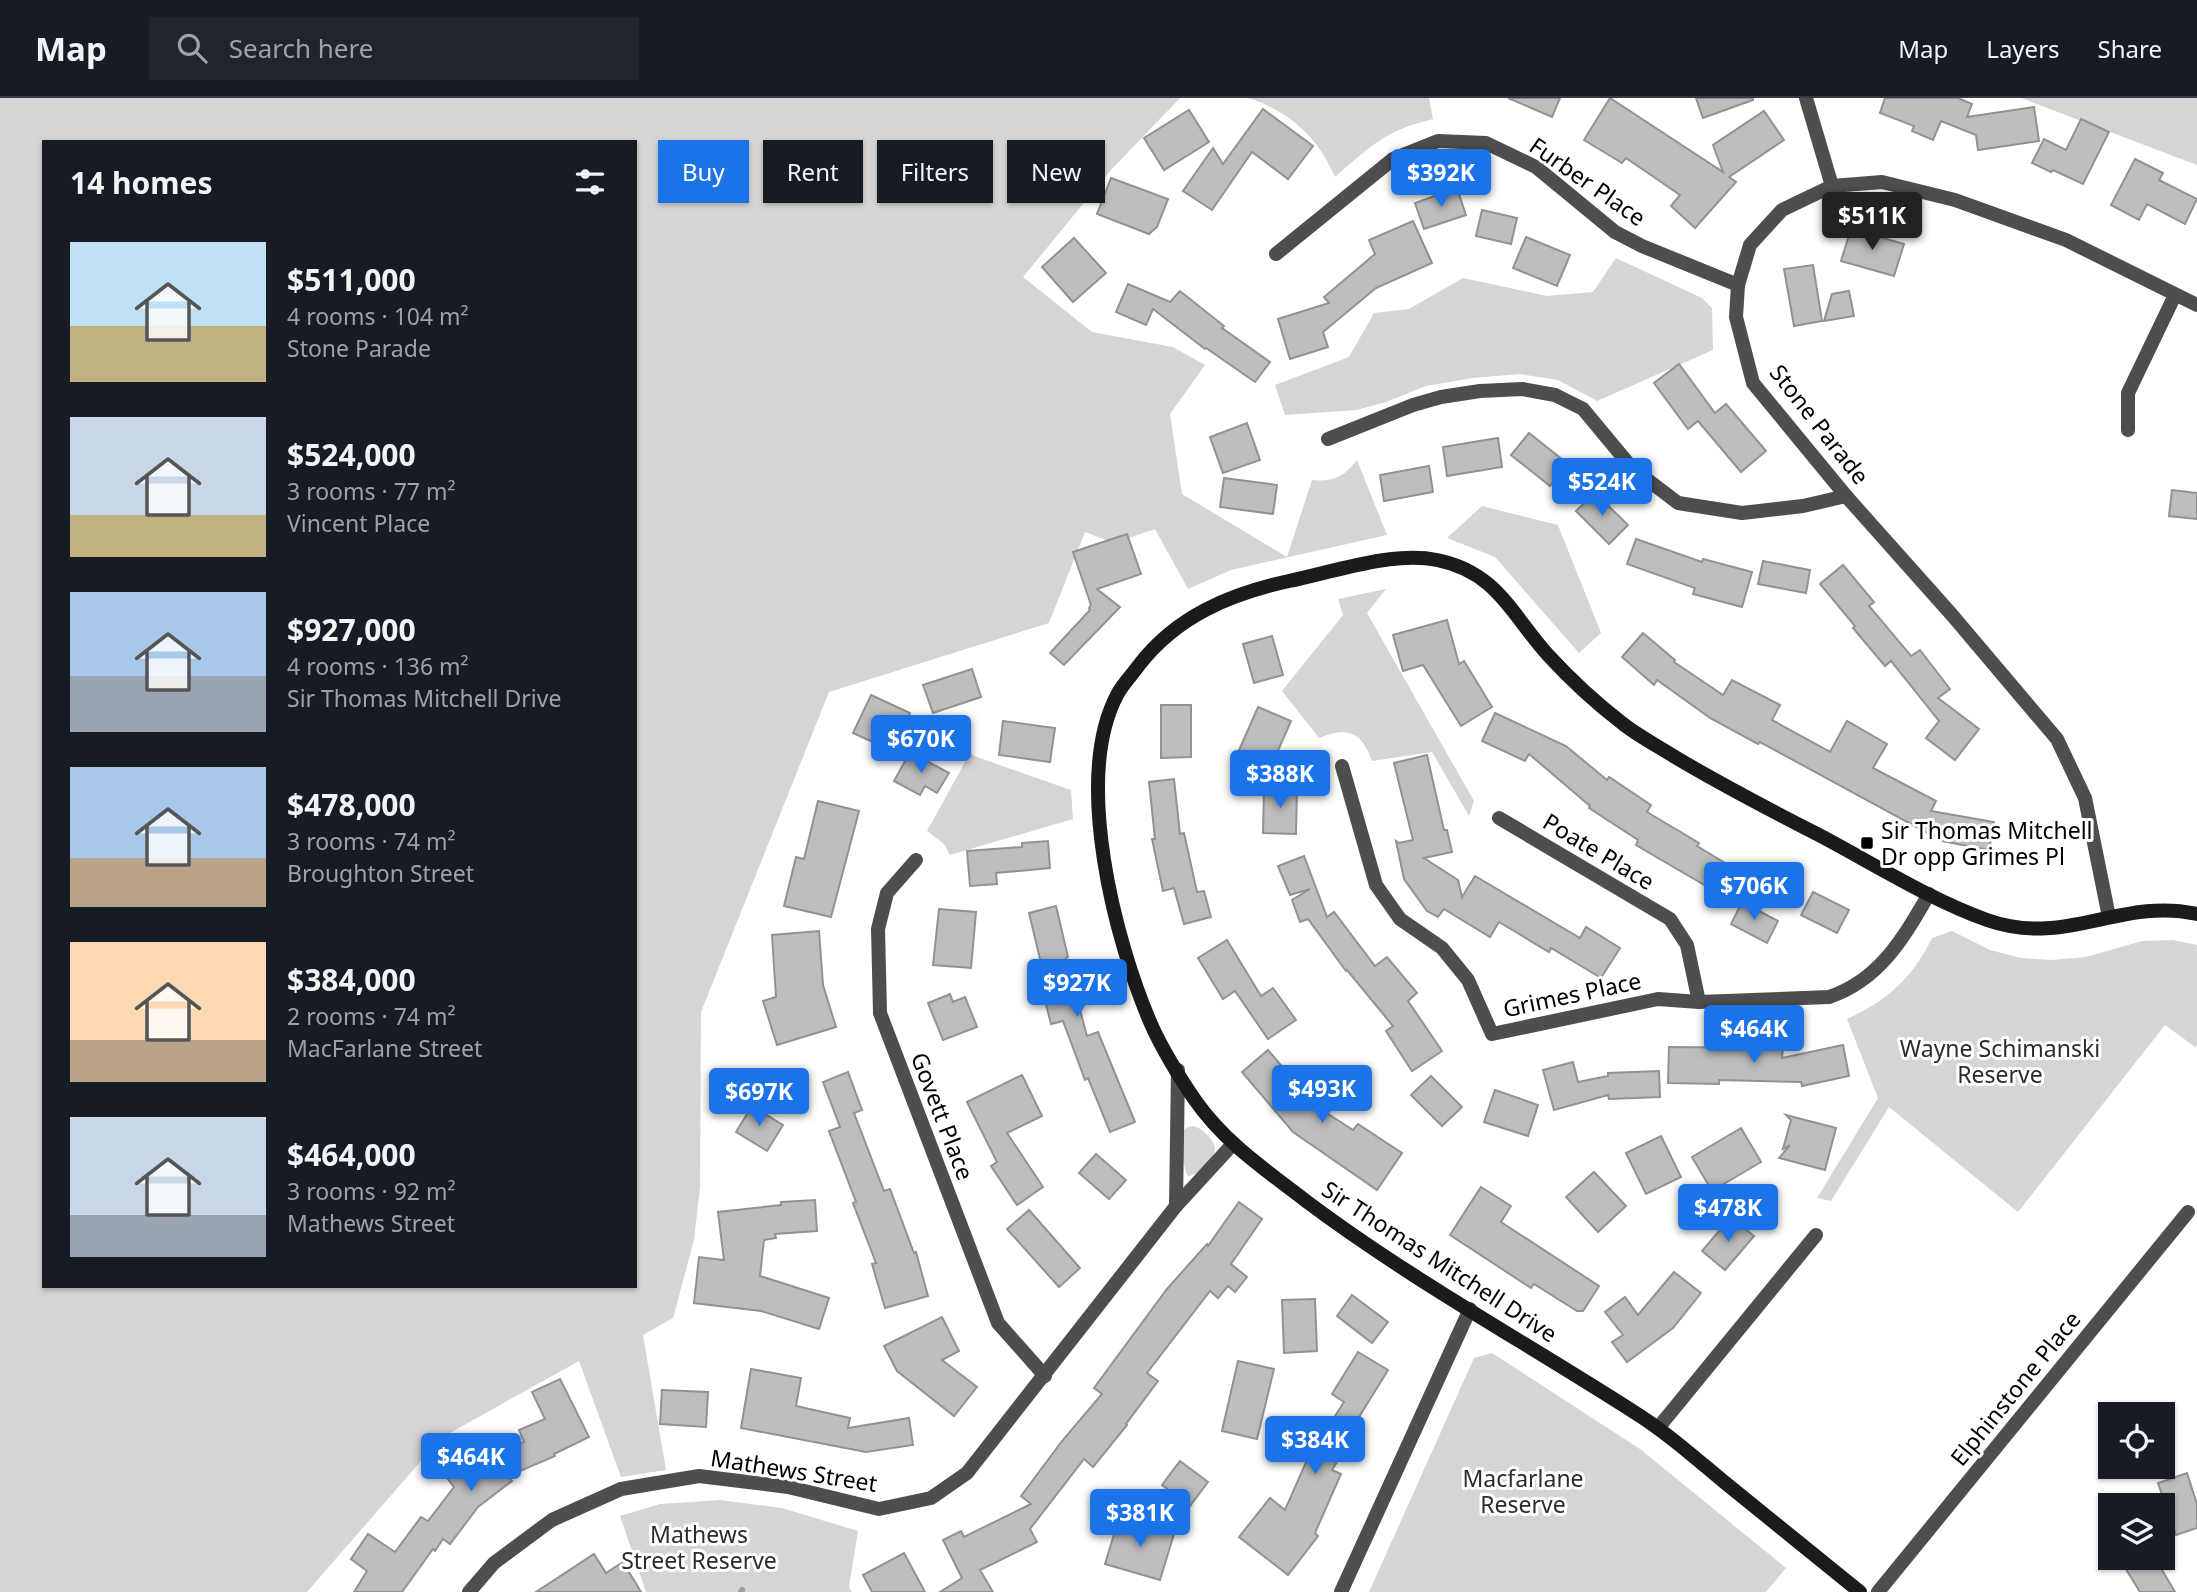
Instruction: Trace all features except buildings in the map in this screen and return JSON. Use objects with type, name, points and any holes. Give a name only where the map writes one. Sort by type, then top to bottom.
[{"type":"street","points":[[1806,98],[1832,186]]},
{"type":"street","name":"Furber Place","points":[[1276,254],[1393,159],[1438,141],[1486,143],[1536,167],[1615,232],[1642,246],[1738,285]]},
{"type":"street","name":"Stone Parade","points":[[2109,917],[2085,798],[2057,739],[1846,496],[1753,383],[1736,317],[1738,285],[1750,245],[1782,210],[1832,186],[1882,183],[1955,200],[2066,240],[2197,305]]},
{"type":"street","points":[[2128,430],[2128,393],[2175,295]]},
{"type":"street","points":[[1328,439],[1413,405],[1441,397],[1480,391],[1522,389],[1555,395],[1583,409],[1632,468],[1678,502],[1742,513],[1803,506],[1846,496]]},
{"type":"street","name":"Sir Thomas Mitchell Drive","points":[[1860,1592],[1658,1428],[1362,1243],[1232,1145],[1196,1101],[1152,1027],[1112,911],[1098,801],[1100,738],[1117,693],[1156,643],[1196,615],[1224,600],[1263,587],[1397,559],[1421,558],[1445,562],[1475,574],[1496,588],[1519,621],[1563,671],[1627,728],[1712,779],[1930,894],[1989,920],[2022,929],[2056,929],[2083,925],[2156,908],[2197,914]]},
{"type":"street","name":"Grimes Place","points":[[1342,766],[1376,885],[1401,919],[1442,948],[1468,980],[1492,1034],[1658,999],[1699,1002],[1829,997],[1848,991],[1882,964],[1903,939],[1930,894]]},
{"type":"street","name":"Poate Place","points":[[1499,818],[1670,919],[1687,945],[1699,1002]]},
{"type":"street","name":"Govett Place","points":[[916,860],[887,893],[878,929],[880,1013],[998,1323],[1045,1376]]},
{"type":"street","points":[[1176,1206],[1178,1070]]},
{"type":"street","name":"Mathews Street","points":[[469,1592],[495,1563],[552,1520],[621,1489],[699,1476],[788,1487],[879,1509],[930,1498],[967,1473],[1176,1206],[1232,1145]]},
{"type":"street","name":"Elphinstone Place","points":[[1878,1592],[2188,1212]]},
{"type":"street","points":[[1658,1428],[1816,1235]]},
{"type":"street","points":[[1341,1592],[1470,1309]]},
{"type":"green space","points":[[0,98],[1180,98],[1105,177],[1105,140],[1007,140],[1007,203],[1084,203],[1023,277],[1092,332],[1173,347],[1205,365],[1170,414],[1182,494],[1287,557],[1312,480],[1338,477],[1357,460],[1387,535],[1231,570],[1188,589],[1155,529],[1114,543],[1085,532],[1049,623],[829,692],[701,1012],[700,1187],[694,1240],[673,1318],[643,1335],[666,1470],[621,1477],[579,1361],[441,1438],[307,1592],[0,1592]]},
{"type":"green space","points":[[1248,98],[1429,98],[1433,119],[1390,134],[1335,177],[1320,150],[1300,127],[1276,110]]},
{"type":"green space","points":[[2021,98],[2197,98],[2197,165]]},
{"type":"green space","points":[[1616,258],[1702,298],[1712,308],[1713,350],[1597,401],[1558,380],[1520,374],[1426,386],[1357,410],[1285,415],[1275,385],[1349,357],[1374,313],[1409,309],[1463,278],[1547,296],[1593,292]]},
{"type":"green space","points":[[1482,506],[1558,525],[1601,633],[1579,653],[1495,557],[1447,538]]},
{"type":"green space","points":[[1386,589],[1367,613],[1474,801],[1469,816],[1432,752],[1372,761],[1364,743],[1353,734],[1338,732],[1319,738],[1282,691],[1343,615],[1338,599]]},
{"type":"green space","points":[[970,753],[1071,790],[1073,819],[950,855],[944,844],[927,831]]},
{"type":"green space","name":"Wayne Schimanski Reserve","points":[[1952,931],[1990,950],[2021,958],[2052,960],[2086,957],[2142,941],[2173,940],[2197,945],[2197,1045],[2195,1047],[2165,1025],[2018,1212],[1889,1107],[1831,1201],[1817,1198],[1878,1098],[1847,1019],[1874,1004],[1897,986],[1916,965],[1932,938]]},
{"type":"green space","points":[[1193,1126],[1207,1134],[1215,1149],[1205,1167],[1188,1176],[1182,1137],[1186,1128]]},
{"type":"green space","name":"Macfarlane Reserve","points":[[1492,1353],[1640,1449],[1786,1568],[1766,1592],[1369,1592],[1474,1358]]},
{"type":"green space","name":"Mathews Street Reserve","points":[[720,1500],[782,1508],[858,1531],[849,1587],[852,1592],[646,1592],[620,1516],[660,1504]]},
{"type":"place","name":"Sir Thomas Mitchell Dr opp Grimes Pl","points":[[1867,843]]}]
